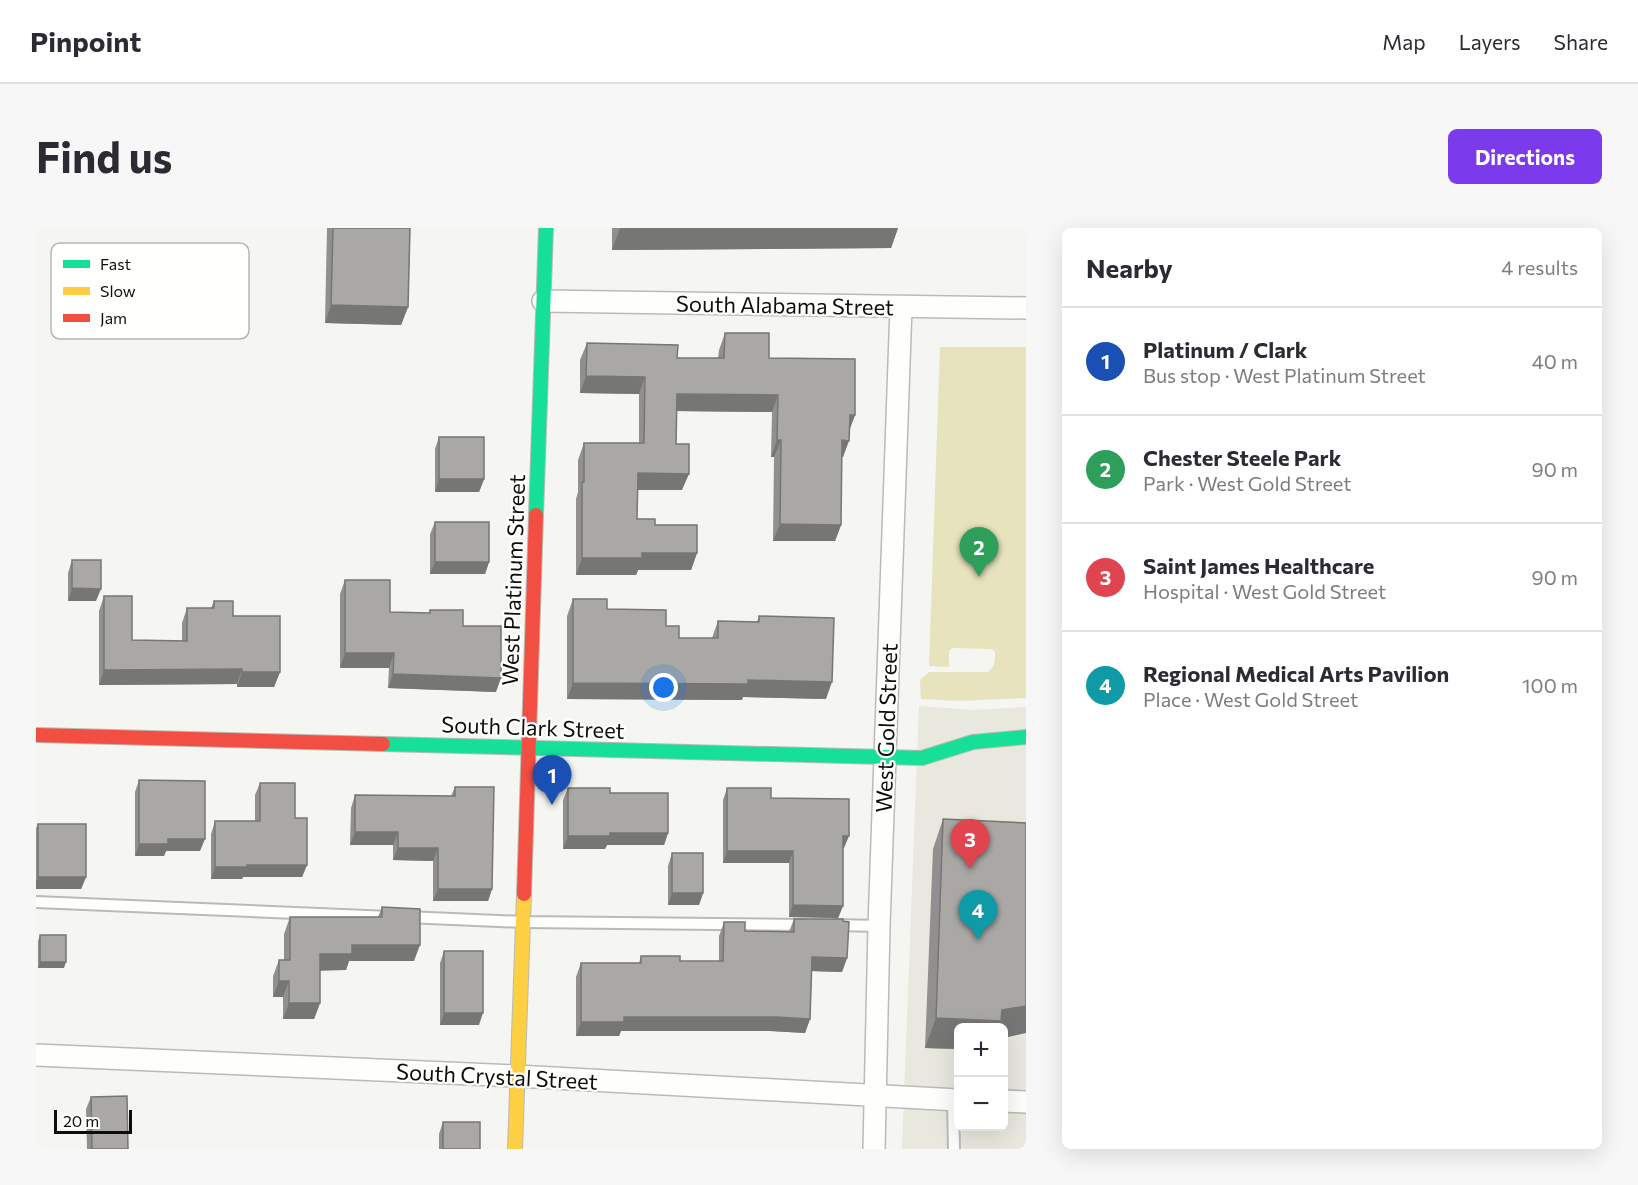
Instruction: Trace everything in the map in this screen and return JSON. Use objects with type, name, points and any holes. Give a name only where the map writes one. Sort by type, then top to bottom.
[{"type":"street","name":"West Platinum Street","points":[[515,1149],[546,228]]},
{"type":"street","name":"South Alabama Street","points":[[543,301],[1026,308]]},
{"type":"street","name":"West Gold Street","points":[[874,1149],[879,926],[901,307]]},
{"type":"street","name":"South Clark Street","points":[[36,735],[885,758],[922,758],[974,742],[1026,737]]},
{"type":"street","name":"South Crystal Street","points":[[36,1055],[517,1076],[954,1100]]},
{"type":"street","points":[[1008,1101],[1026,1102]]},
{"type":"lane","points":[[36,902],[523,922],[879,926]]},
{"type":"lane","points":[[954,1149],[955,1131]]},
{"type":"shaded area","points":[[940,347],[1026,347],[1026,698],[960,701],[921,699],[920,680],[929,672],[988,672],[995,658],[995,652],[992,649],[953,648],[949,651],[949,667],[929,666]]},
{"type":"shaded area","points":[[919,706],[972,710],[1026,707],[1026,1149],[902,1149]]},
{"type":"building","points":[[333,228],[410,228],[408,307],[331,305]]},
{"type":"building","points":[[725,333],[769,333],[769,358],[855,359],[855,415],[850,415],[849,441],[842,440],[841,525],[780,524],[781,440],[777,440],[778,395],[677,394],[676,444],[689,444],[689,474],[638,473],[637,519],[655,519],[655,525],[697,525],[697,553],[642,553],[642,558],[582,558],[584,443],[644,443],[645,377],[586,376],[587,343],[678,345],[677,358],[724,358]]},
{"type":"building","points":[[439,437],[484,437],[484,479],[439,479]]},
{"type":"building","points":[[435,522],[489,522],[489,562],[435,562]]},
{"type":"building","points":[[72,560],[101,560],[101,589],[72,588]]},
{"type":"building","points":[[345,580],[390,580],[390,612],[430,613],[430,610],[463,610],[463,626],[501,626],[501,678],[393,674],[394,653],[345,653]]},
{"type":"building","points":[[104,596],[132,596],[132,640],[187,641],[187,608],[214,608],[214,601],[233,601],[233,616],[280,616],[280,672],[242,672],[242,669],[104,670]]},
{"type":"building","points":[[573,599],[607,599],[607,609],[666,610],[666,626],[679,626],[679,638],[718,638],[718,621],[759,622],[759,616],[834,618],[832,682],[748,680],[748,684],[573,683]]},
{"type":"building","points":[[139,780],[205,781],[205,839],[168,839],[168,844],[139,844]]},
{"type":"building","points":[[260,783],[295,783],[295,818],[307,818],[307,865],[215,867],[215,821],[260,821]]},
{"type":"building","points":[[455,787],[494,787],[492,889],[438,889],[438,848],[398,848],[398,832],[355,832],[355,795],[455,796]]},
{"type":"building","points":[[568,788],[610,788],[610,793],[668,793],[668,833],[568,836]]},
{"type":"building","points":[[727,788],[771,788],[771,798],[849,799],[849,836],[843,836],[843,906],[793,905],[793,851],[727,851]]},
{"type":"building","points":[[943,819],[1026,823],[1026,1006],[1002,1010],[1001,1021],[936,1018]]},
{"type":"building","points":[[38,824],[86,824],[86,877],[38,877]]},
{"type":"building","points":[[672,853],[703,853],[703,893],[672,893]]},
{"type":"building","points":[[382,907],[420,909],[420,945],[352,945],[352,954],[320,954],[320,1003],[289,1003],[289,981],[279,981],[279,960],[290,960],[290,917],[382,917]]},
{"type":"building","points":[[794,919],[843,919],[849,922],[847,958],[812,957],[810,1019],[624,1017],[624,1022],[581,1022],[581,963],[641,963],[641,956],[680,956],[680,961],[723,961],[724,922],[745,922],[745,931],[794,932]]},
{"type":"building","points":[[40,935],[66,935],[66,962],[40,962]]},
{"type":"building","points":[[444,951],[483,951],[483,1013],[444,1013]]},
{"type":"building","points":[[127,1096],[128,1149],[92,1149],[91,1097]]},
{"type":"building","points":[[443,1122],[480,1122],[480,1149],[443,1149]]},
{"type":"traffic: fast","points":[[536,515],[546,228]]},
{"type":"traffic: fast","points":[[383,744],[922,758],[973,742],[1026,737]]},
{"type":"traffic: slow","points":[[515,1149],[524,894]]},
{"type":"traffic: jam","points":[[524,894],[536,515]]},
{"type":"traffic: jam","points":[[36,735],[383,744]]},
{"type":"place","name":"Chester Steele Park","points":[[979,577]]},
{"type":"place","name":"Platinum / Clark","points":[[552,805]]},
{"type":"place","name":"Saint James Healthcare","points":[[970,869]]},
{"type":"place","name":"Regional Medical Arts Pavilion","points":[[978,940]]}]
